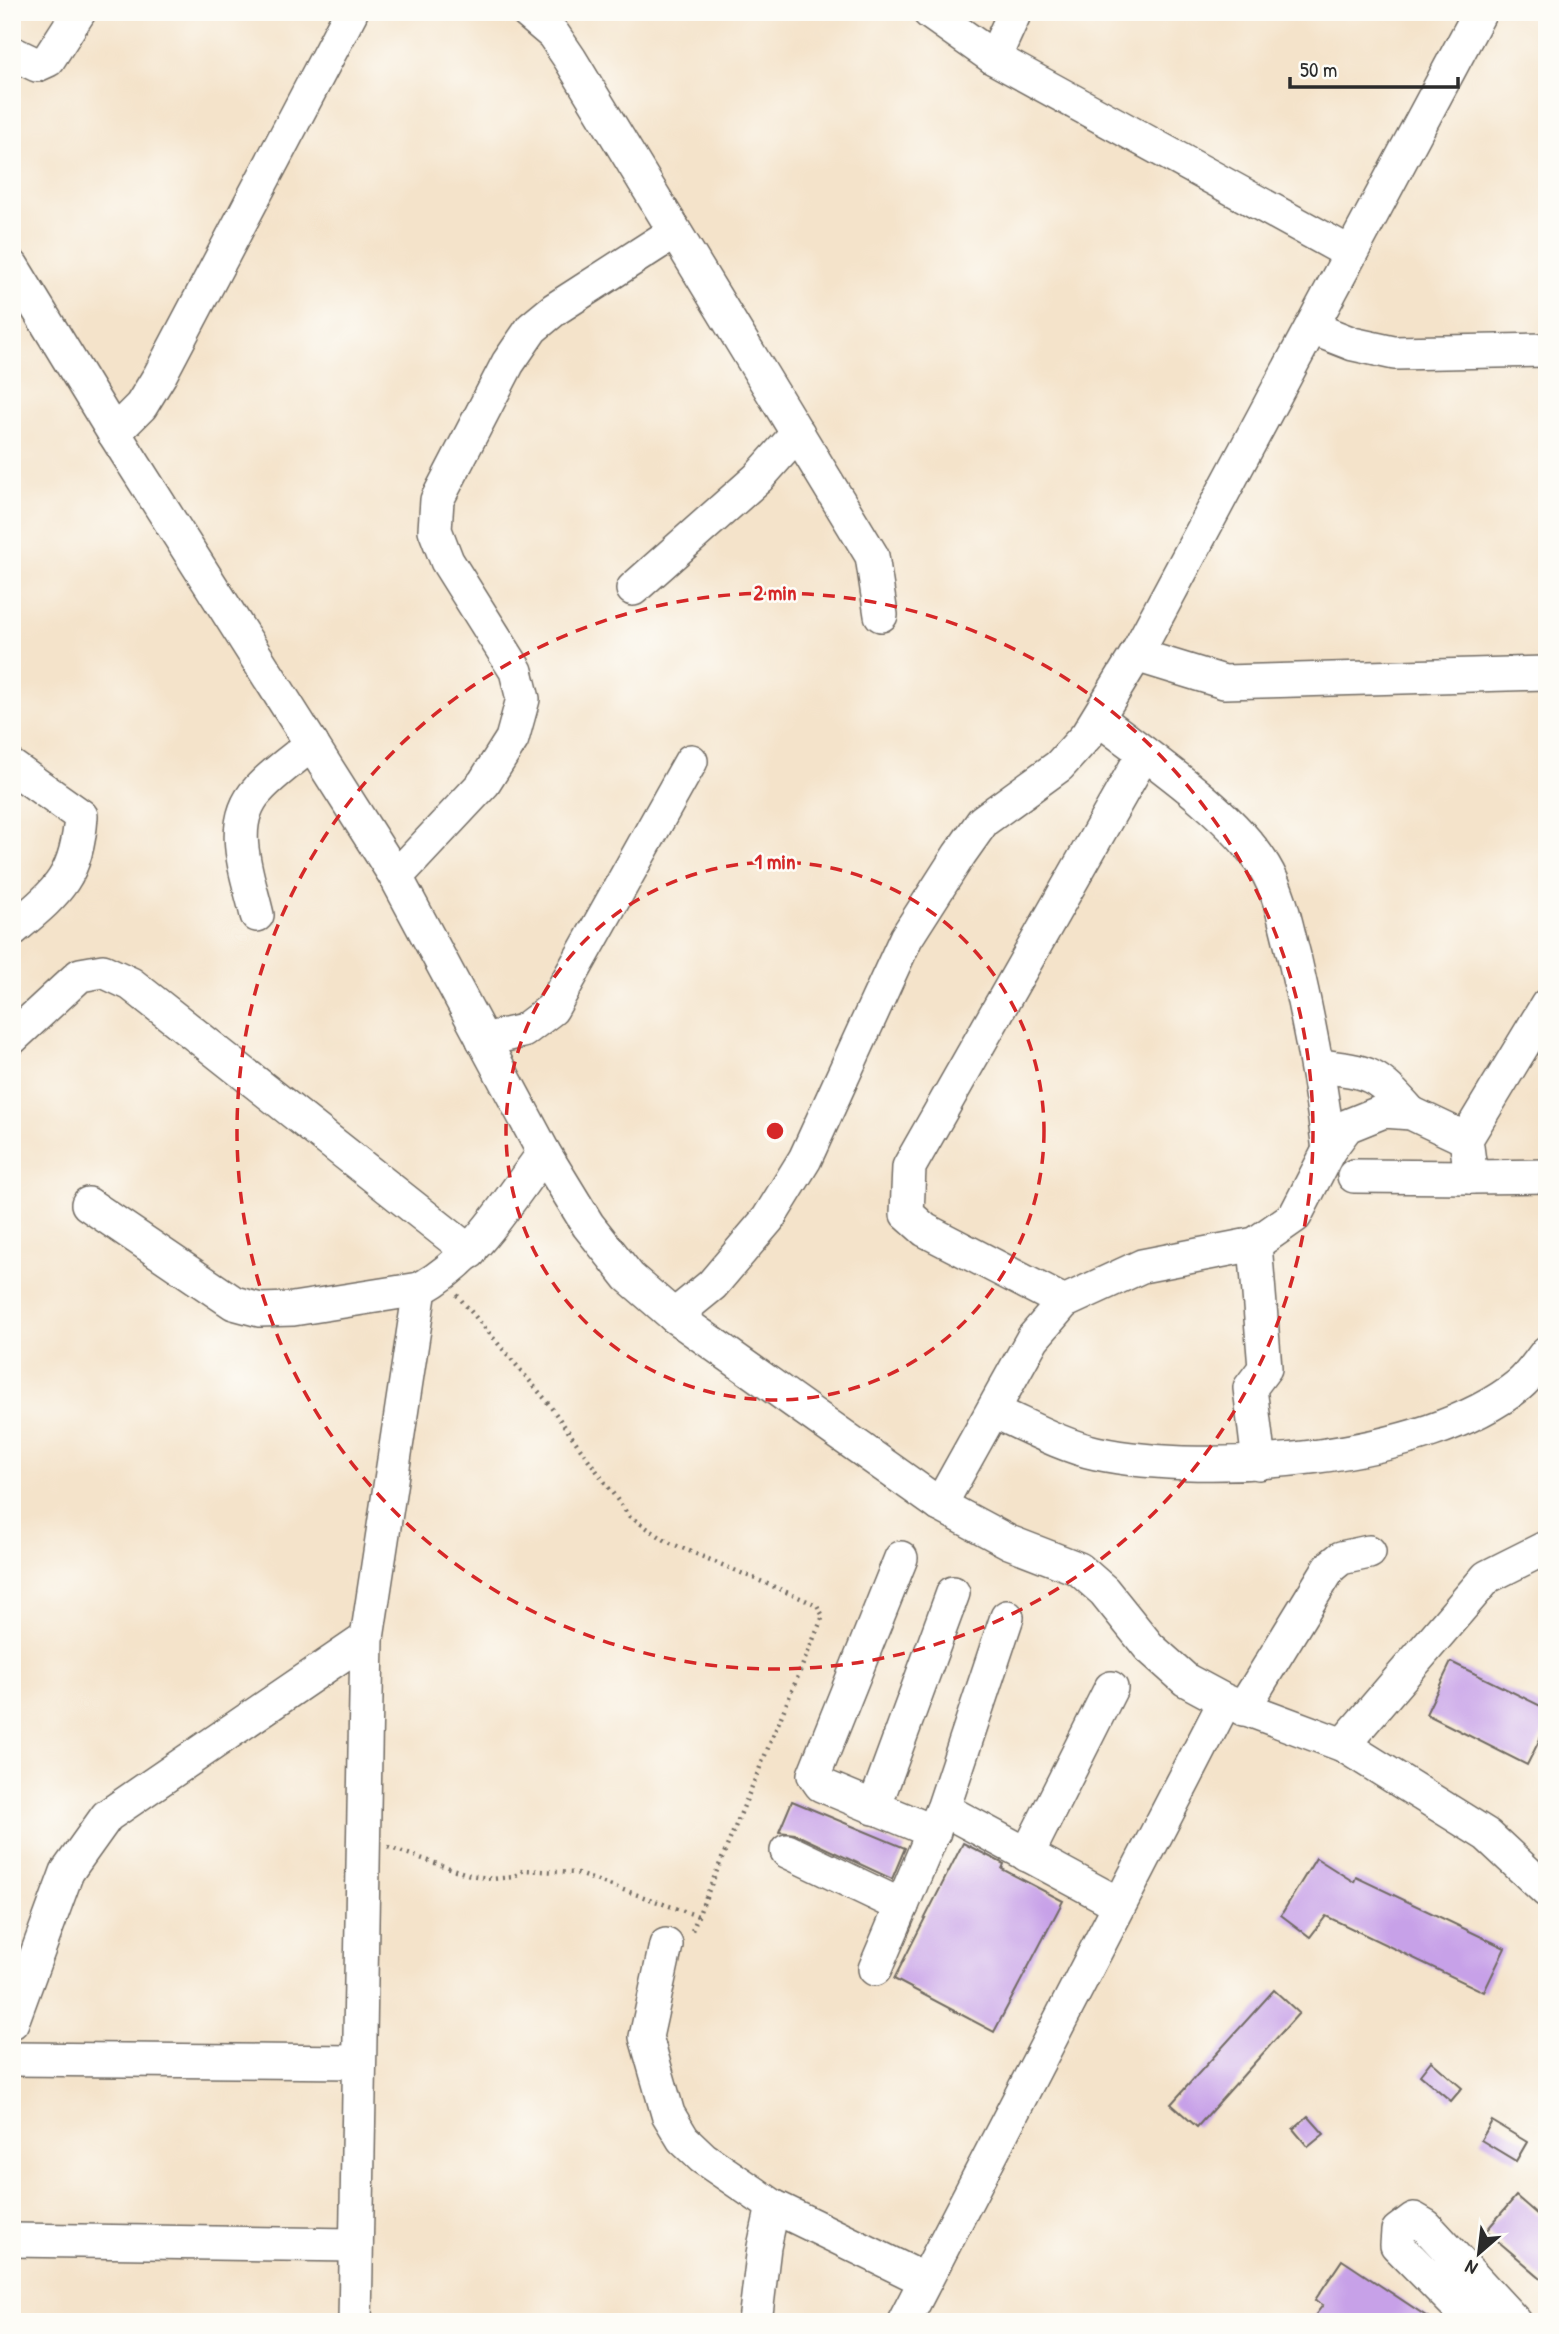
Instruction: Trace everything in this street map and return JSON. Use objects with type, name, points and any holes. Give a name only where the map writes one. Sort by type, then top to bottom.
[{"type":"street","points":[[12,53],[37,65],[48,60],[79,12]]},
{"type":"street","points":[[114,433],[141,406],[160,375],[351,12]]},
{"type":"street","points":[[527,12],[553,34],[570,59],[673,233],[799,433],[872,556],[881,615]]},
{"type":"street","points":[[929,12],[994,58],[1350,253]]},
{"type":"street","points":[[994,58],[1015,12]]},
{"type":"street","points":[[674,1316],[712,1285],[768,1219],[805,1158],[906,938],[958,856],[983,821],[1059,766],[1087,735],[1098,718],[1136,655],[1480,12]]},
{"type":"street","points":[[396,877],[484,783],[512,739],[523,699],[516,671],[447,561],[435,530],[437,500],[508,363],[532,328],[555,309],[673,233]]},
{"type":"street","points":[[12,266],[114,433],[396,877],[544,1153],[588,1225],[629,1277],[674,1316],[940,1505],[1009,1542],[1079,1569],[1104,1591],[1149,1647],[1186,1680],[1234,1705],[1343,1745],[1487,1835],[1547,1891]]},
{"type":"street","points":[[1312,328],[1353,344],[1394,353],[1547,350]]},
{"type":"street","points":[[633,589],[758,478],[799,433]]},
{"type":"street","points":[[1136,655],[1224,682],[1547,673]]},
{"type":"street","points":[[1098,718],[1184,783],[1243,841],[1263,865],[1279,897],[1320,1066],[1329,1150]]},
{"type":"street","points":[[257,915],[240,840],[242,818],[258,789],[312,744]]},
{"type":"street","points":[[1064,1302],[925,1230],[907,1214],[909,1167],[1144,753]]},
{"type":"street","points":[[484,1041],[523,1031],[552,1009],[691,761]]},
{"type":"street","points":[[12,768],[81,816],[79,845],[59,890],[12,930]]},
{"type":"street","points":[[12,1038],[80,975],[103,971],[122,979],[470,1252]]},
{"type":"street","points":[[1471,1177],[1466,1139],[1547,1005]]},
{"type":"street","points":[[1320,1066],[1367,1072],[1384,1082],[1411,1113]]},
{"type":"street","points":[[940,1505],[1033,1338],[1064,1302],[1142,1266],[1255,1244],[1295,1216],[1329,1150],[1347,1126],[1384,1111],[1411,1113],[1466,1139]]},
{"type":"street","points":[[88,1204],[234,1303],[260,1310],[293,1309],[431,1283],[470,1252],[544,1153]]},
{"type":"street","points":[[1354,1176],[1547,1175]]},
{"type":"street","points":[[1255,1244],[1265,1368],[1250,1388],[1259,1463]]},
{"type":"street","points":[[355,2322],[368,1638],[431,1283]]},
{"type":"street","points":[[993,1411],[1093,1452],[1152,1462],[1259,1463],[1378,1445],[1435,1431],[1479,1410],[1520,1384],[1547,1352]]},
{"type":"street","points":[[1343,1745],[1487,1577],[1547,1547]]},
{"type":"street","points":[[904,2322],[1119,1904],[1234,1705],[1329,1567],[1341,1558],[1369,1552]]},
{"type":"street","points":[[901,1558],[814,1775],[821,1785],[874,1808],[938,1821],[1027,1855],[1119,1904]]},
{"type":"street","points":[[874,1808],[953,1592]]},
{"type":"street","points":[[875,1969],[938,1821],[1007,1617]]},
{"type":"street","points":[[12,2022],[67,1872],[107,1816],[368,1638]]},
{"type":"street","points":[[1027,1855],[1111,1688]]},
{"type":"street","points":[[787,1851],[902,1906]]},
{"type":"street","points":[[676,1945],[646,2037],[668,2114],[684,2139],[702,2158],[773,2206],[925,2280]]},
{"type":"street","points":[[12,2059],[358,2062]]},
{"type":"street","points":[[755,2322],[764,2247],[773,2206]]},
{"type":"street","points":[[1473,2322],[1397,2245],[1398,2231],[1414,2219],[1426,2226],[1515,2322]]},
{"type":"street","points":[[12,2240],[356,2245]]},
{"type":"path","points":[[431,1283],[545,1399],[629,1516],[668,1542],[817,1605],[823,1616],[698,1916],[676,1945]]},
{"type":"path","points":[[363,1840],[470,1875],[494,1879],[513,1877],[524,1870],[575,1873],[698,1916]]},
{"type":"building","points":[[1451,1662],[1547,1709],[1547,1725],[1527,1765],[1426,1714]]},
{"type":"building","points":[[792,1801],[905,1848],[892,1879],[795,1834],[779,1832]]},
{"type":"building","points":[[963,1843],[1004,1864],[1002,1869],[1063,1901],[994,2032],[894,1979]]},
{"type":"building","points":[[1316,1858],[1354,1882],[1356,1877],[1505,1948],[1484,1992],[1326,1916],[1310,1937],[1281,1915]]},
{"type":"building","points":[[1274,1990],[1299,2013],[1197,2127],[1171,2104]]},
{"type":"building","points":[[1431,2061],[1462,2088],[1451,2101],[1420,2075]]},
{"type":"building","points":[[1308,2116],[1324,2134],[1308,2147],[1293,2129]]},
{"type":"building","points":[[1492,2121],[1527,2142],[1516,2161],[1481,2140]]},
{"type":"building","points":[[1516,2196],[1547,2223],[1547,2283],[1486,2231]]},
{"type":"building","points":[[1342,2260],[1435,2322],[1310,2322],[1323,2305],[1315,2300]]}]
